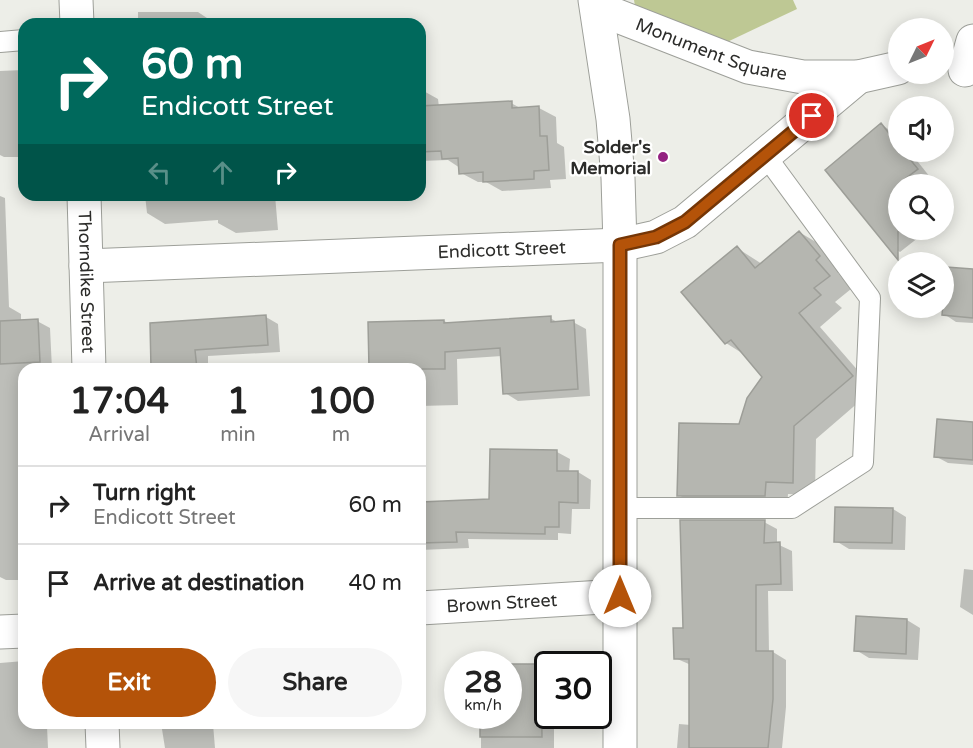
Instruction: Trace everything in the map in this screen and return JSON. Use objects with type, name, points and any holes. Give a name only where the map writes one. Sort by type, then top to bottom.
[{"type":"street","points":[[76,0],[77,18]]},
{"type":"street","points":[[596,4],[613,119],[620,245],[620,748]]},
{"type":"street","name":"Monument Square","points":[[596,4],[748,67],[803,76],[858,77],[888,70]]},
{"type":"street","name":"Endicott Street","points":[[86,266],[620,245],[656,237],[685,222],[858,77]]},
{"type":"street","name":"Thorndike Street","points":[[84,201],[89,363]]},
{"type":"street","name":"Brown Street","points":[[426,608],[620,596]]},
{"type":"street","points":[[0,632],[18,631]]},
{"type":"street","points":[[102,729],[104,748]]},
{"type":"lane","points":[[0,42],[18,40]]},
{"type":"lane","points":[[620,508],[792,508],[862,462],[870,298],[765,155]]},
{"type":"green space","points":[[634,0],[793,0],[797,9],[725,43],[636,12]]},
{"type":"building","points":[[512,101],[512,108],[539,106],[540,136],[547,136],[549,170],[534,171],[534,179],[483,182],[483,172],[459,174],[458,158],[442,159],[441,151],[426,152],[426,106]]},
{"type":"building","points":[[881,123],[888,132],[888,162],[912,162],[918,169],[911,174],[888,174],[888,240],[898,240],[898,252],[892,252],[825,170]]},
{"type":"building","points":[[799,231],[820,256],[816,260],[830,276],[814,288],[821,295],[799,313],[853,376],[794,426],[793,483],[766,482],[765,496],[677,496],[679,423],[739,424],[747,398],[762,377],[731,340],[725,344],[681,292],[737,246],[755,268]]},
{"type":"building","points":[[954,268],[973,269],[973,318],[954,316]]},
{"type":"building","points":[[266,315],[268,345],[195,350],[196,363],[151,363],[150,323]]},
{"type":"building","points":[[551,316],[551,322],[574,320],[578,389],[503,394],[500,348],[445,352],[445,369],[426,369],[426,363],[369,363],[368,322],[444,320],[444,323]]},
{"type":"building","points":[[38,319],[40,362],[0,364],[0,321]]},
{"type":"building","points":[[937,419],[973,422],[973,460],[934,457]]},
{"type":"building","points":[[490,449],[557,450],[557,471],[578,471],[578,503],[559,502],[559,527],[545,527],[545,534],[456,532],[457,542],[426,543],[426,502],[489,499]]},
{"type":"building","points":[[835,507],[893,508],[892,543],[834,542]]},
{"type":"building","points":[[680,520],[765,520],[764,543],[780,542],[781,584],[756,585],[756,651],[773,651],[773,699],[768,748],[689,748],[689,659],[674,659],[673,628],[683,628]]},
{"type":"building","points":[[856,616],[907,619],[906,654],[854,651]]},
{"type":"building","points":[[522,664],[534,664],[534,729],[542,729],[542,737],[480,737],[480,729],[522,729]]},
{"type":"place","name":"Solder's Memorial","points":[[663,157]]},
{"type":"route","points":[[620,596],[620,245],[656,237],[685,222],[812,116]]}]
